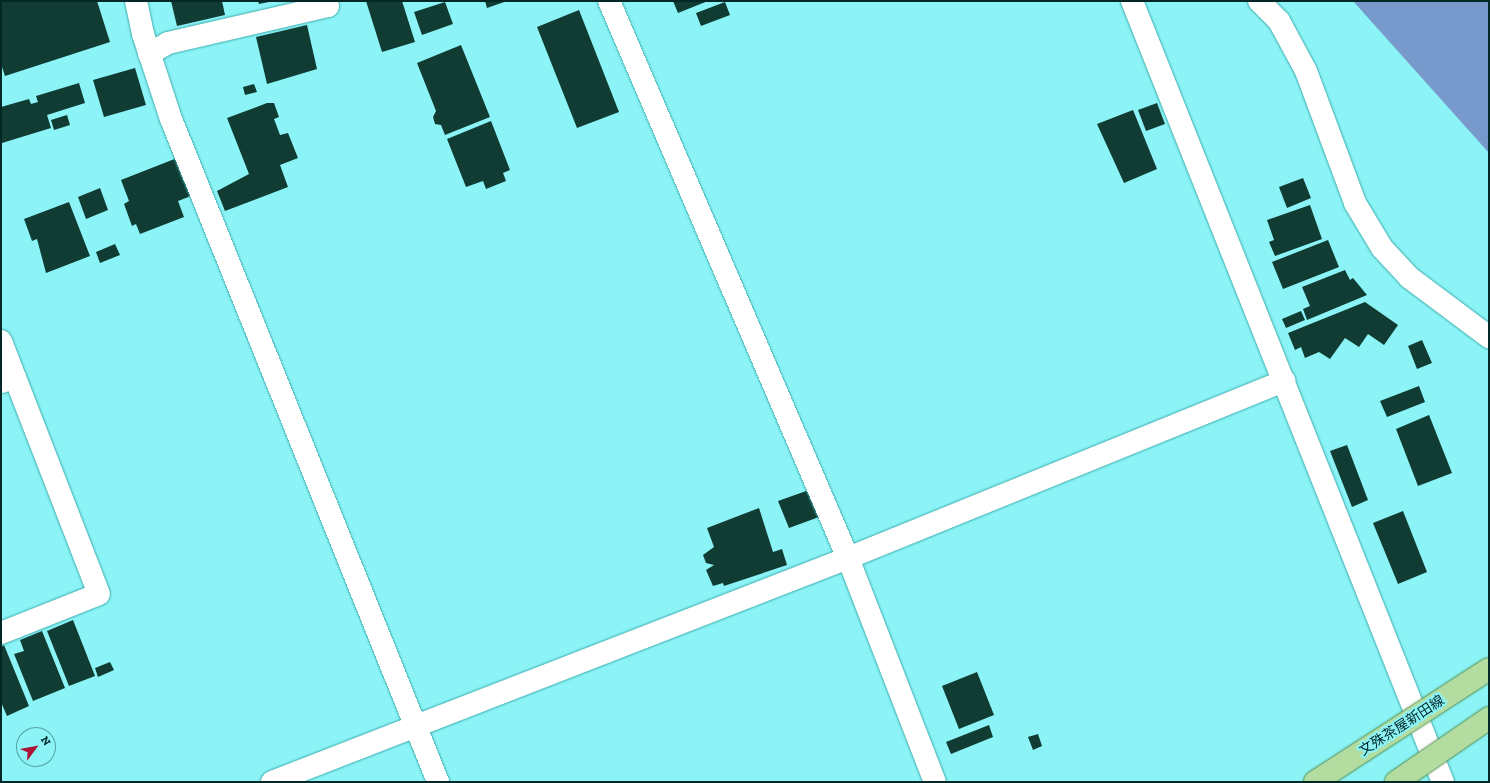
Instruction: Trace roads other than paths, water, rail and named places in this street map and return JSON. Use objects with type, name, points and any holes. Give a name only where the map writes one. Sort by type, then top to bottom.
[{"type":"main road","name":"文殊茶屋新田線","points":[[1315,782],[1489,669]]},
{"type":"main road","points":[[1396,782],[1489,718]]},
{"type":"street","points":[[136,1],[149,54],[171,119],[438,782]]},
{"type":"street","points":[[149,54],[168,43],[328,6],[326,1]]},
{"type":"street","points":[[609,1],[848,558],[935,782]]},
{"type":"street","points":[[1132,1],[1443,782]]},
{"type":"street","points":[[1258,1],[1279,21],[1306,71],[1355,203],[1382,248],[1410,278],[1489,337]]},
{"type":"street","points":[[1,341],[8,380],[99,594],[1,633]]},
{"type":"street","points":[[272,782],[848,558],[1284,381]]},
{"type":"water","points":[[1353,1],[1489,1],[1489,153]]}]
